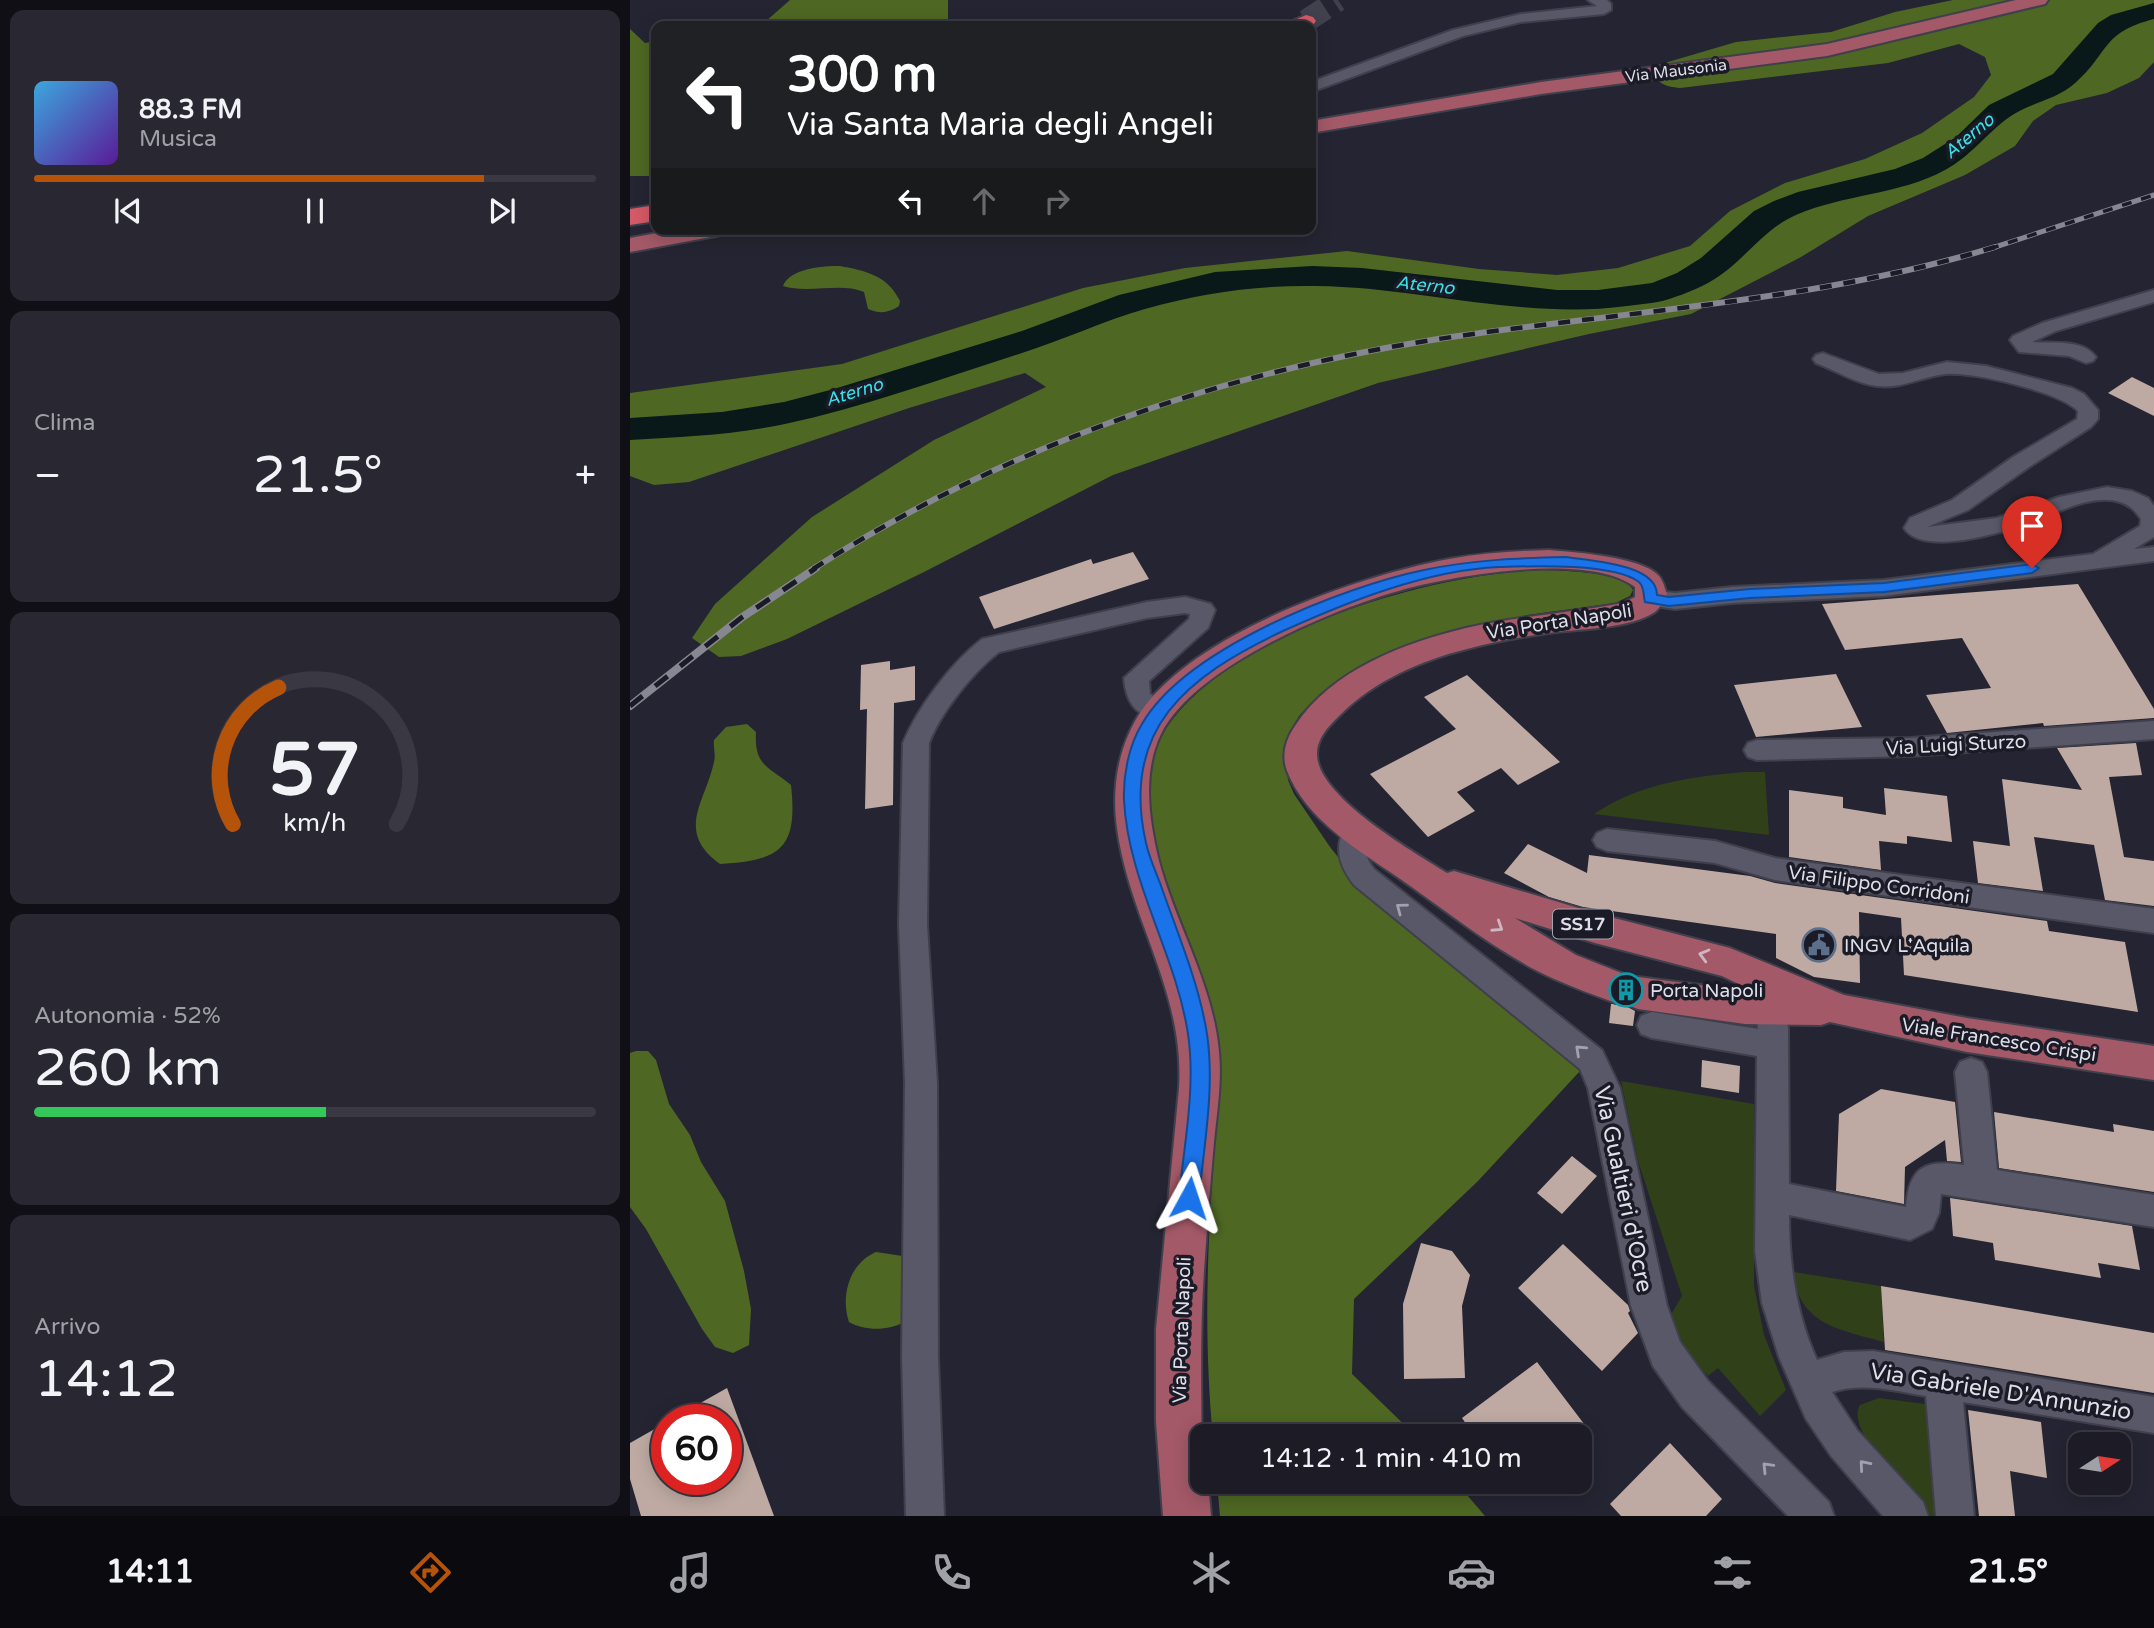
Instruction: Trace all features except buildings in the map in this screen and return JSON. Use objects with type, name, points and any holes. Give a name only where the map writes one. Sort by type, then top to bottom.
[{"type":"highway","points":[[630,217],[651,214]]},
{"type":"main road","name":"Via Mausonia","points":[[1316,126],[1553,86],[1827,50],[2039,0]]},
{"type":"main road","points":[[630,245],[684,235]]},
{"type":"main road","name":"Via Porta Napoli","points":[[1187,1516],[1178,1424],[1177,1359],[1182,1271],[1200,1087],[1200,1053],[1190,999],[1138,844],[1132,779],[1141,741],[1160,709],[1203,670],[1273,629],[1337,601],[1423,575],[1494,563],[1566,561],[1635,574],[1648,582],[1651,590],[1650,598],[1643,606],[1622,613],[1452,640],[1385,668],[1342,696],[1306,731],[1299,756],[1304,771],[1320,795],[1356,831],[1532,949],[1635,1002],[1696,1003],[1770,1011]]},
{"type":"main road","name":"Via Porta Napoli","points":[[1401,861],[1481,894],[1595,928],[1720,960],[1770,1011]]},
{"type":"main road","name":"Viale Francesco Crispi","points":[[1770,1011],[1844,1011],[1967,1035],[2154,1063]]},
{"type":"street","points":[[1316,85],[1458,33],[1512,19],[1605,9],[1604,4],[1595,0]]},
{"type":"street","points":[[2086,357],[2073,349],[2026,348],[2020,341],[2049,327],[2154,296]]},
{"type":"street","points":[[1824,359],[1877,380],[1894,380],[1961,368],[2033,384],[2077,398],[2088,410],[2088,419],[2084,423],[2021,461],[1966,502],[1918,523],[1915,528],[1919,533],[1928,536],[1992,527],[2037,514],[2077,498],[2099,494],[2123,496],[2140,503],[2152,518],[2151,529],[2100,560]]},
{"type":"street","points":[[1650,598],[1675,601],[1741,594],[1858,590],[2154,554]]},
{"type":"street","points":[[925,1516],[920,1357],[921,1083],[912,864],[917,736],[973,659],[991,645],[1133,613],[1180,606],[1197,607],[1203,614],[1200,622],[1136,678],[1138,697],[1146,704],[1160,709]]},
{"type":"street","name":"Via Luigi Sturzo","points":[[1757,750],[1910,747],[2154,730]]},
{"type":"street","name":"Via Gualtieri d'Ocre","points":[[1356,831],[1351,852],[1354,863],[1364,877],[1591,1060],[1604,1088],[1649,1306],[1666,1353],[1695,1394],[1815,1516]]},
{"type":"street","name":"Via Filippo Corridoni","points":[[1606,840],[1715,852],[1775,869],[2154,921]]},
{"type":"street","points":[[1770,1011],[1775,1281],[1785,1321],[1807,1381],[1835,1430],[1909,1516]]},
{"type":"street","points":[[1971,1072],[1982,1183]]},
{"type":"street","points":[[1773,1196],[1910,1224],[1923,1214],[1923,1190],[1928,1181],[1949,1178],[2154,1211]]},
{"type":"street","name":"Via Gabriele D'Annunzio","points":[[1807,1381],[1844,1370],[1865,1369],[2154,1415]]},
{"type":"street","points":[[1943,1381],[1955,1516]]},
{"type":"green space","points":[[790,0],[948,0],[948,21],[766,21]]},
{"type":"green space","points":[[1953,0],[2154,0],[2154,62],[2139,78],[2107,93],[2056,105],[2033,121],[2015,146],[1965,175],[1868,216],[1801,257],[1691,314],[1589,334],[1378,383],[1113,475],[787,639],[741,656],[719,657],[692,638],[715,604],[812,517],[934,440],[1046,387],[1025,373],[909,408],[689,482],[654,485],[630,476],[630,393],[842,364],[1083,288],[1185,268],[1347,251],[1479,269],[1557,275],[1618,268],[1690,246],[1730,211],[1785,183],[1865,159],[1922,133],[1974,97],[1991,75],[1985,57],[1959,44],[1888,63],[1680,88],[1662,84],[1654,69],[1668,62],[1736,42],[1831,32],[1895,12]]},
{"type":"green space","points":[[630,29],[645,43],[651,42],[651,176],[630,176]]},
{"type":"green space","points":[[840,266],[867,272],[882,280],[895,292],[900,301],[899,306],[876,312],[868,309],[864,292],[855,289],[803,289],[783,286],[792,275],[800,272]]},
{"type":"green space","points":[[1543,570],[1577,572],[1618,579],[1633,590],[1630,596],[1615,603],[1527,615],[1456,631],[1337,684],[1311,703],[1290,731],[1285,748],[1288,780],[1294,794],[1330,847],[1370,897],[1554,1046],[1580,1071],[1478,1181],[1354,1299],[1352,1374],[1404,1424],[1212,1424],[1207,1300],[1216,1097],[1214,1024],[1198,963],[1168,886],[1152,826],[1150,784],[1159,742],[1170,723],[1201,690],[1241,660],[1289,635],[1340,613],[1394,595],[1447,582]]},
{"type":"green space","points":[[747,724],[756,732],[760,759],[791,785],[791,824],[788,837],[781,847],[771,854],[758,859],[720,864],[706,852],[699,840],[697,816],[714,762],[714,740],[726,727]]},
{"type":"green space","points":[[1765,772],[1769,835],[1594,814],[1647,788],[1685,779]]},
{"type":"green space","points":[[648,1051],[656,1060],[669,1104],[690,1135],[701,1162],[725,1201],[751,1309],[749,1345],[733,1353],[715,1347],[702,1329],[646,1229],[630,1207],[630,1053]]},
{"type":"green space","points":[[1621,1081],[1754,1104],[1754,1286],[1764,1335],[1786,1390],[1760,1416],[1718,1368],[1708,1376],[1681,1345],[1670,1316],[1682,1296],[1638,1161]]},
{"type":"green space","points":[[876,1252],[909,1257],[904,1322],[876,1329],[849,1322],[846,1301],[849,1281],[854,1272],[867,1257]]},
{"type":"green space","points":[[1794,1272],[1881,1286],[1884,1342],[1838,1329],[1813,1314],[1803,1304]]},
{"type":"green space","points":[[1879,1398],[1925,1404],[1935,1516],[1931,1516],[1896,1479],[1862,1430],[1858,1416],[1860,1405]]},
{"type":"green space","points":[[1218,1494],[1466,1494],[1485,1516],[1220,1516]]},
{"type":"waterway","name":"Aterno","points":[[630,429],[722,423],[784,413],[847,397],[1034,338],[1131,302],[1215,282],[1312,276],[1362,278],[1557,300],[1598,300],[1659,292],[1689,280],[1713,265],[1765,218],[1785,208],[1809,199],[1905,176],[1934,164],[1966,143],[1999,111],[2063,80],[2107,28],[2120,20],[2154,11]]},
{"type":"tunnel","points":[[1306,21],[1338,0]]},
{"type":"railway","points":[[1989,249],[2154,195]]},
{"type":"railway","points":[[813,569],[885,526],[1033,453],[1189,396],[1269,374],[1432,340],[1715,304],[1856,281],[1995,247]]},
{"type":"railway","points":[[630,706],[741,618],[816,568]]},
{"type":"place","name":"INGV L'Aquila","points":[[1819,945]]},
{"type":"place","name":"Porta Napoli","points":[[1626,990]]},
{"type":"route","points":[[1189,1198],[1201,1070],[1198,1035],[1184,981],[1138,844],[1132,779],[1141,741],[1149,725],[1171,696],[1203,670],[1261,636],[1337,601],[1393,582],[1494,563],[1566,561],[1615,569],[1635,574],[1648,582],[1650,598],[1669,601],[1715,596],[1884,588],[2032,568]]}]
